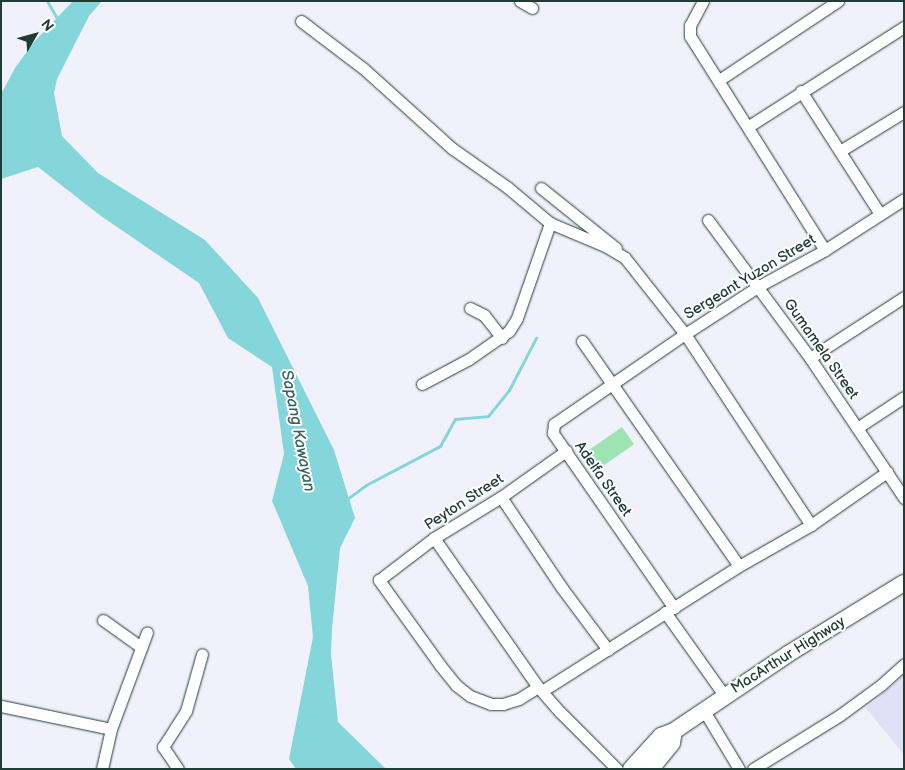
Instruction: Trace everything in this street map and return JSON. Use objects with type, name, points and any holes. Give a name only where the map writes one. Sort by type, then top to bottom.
[{"type":"highway","name":"MacArthur Highway","points":[[631,769],[661,736],[674,731],[724,695],[904,582]]},
{"type":"highway","name":"MacArthur Highway","points":[[651,769],[672,743],[674,731]]},
{"type":"street","points":[[520,1],[532,8]]},
{"type":"street","points":[[703,1],[689,31],[825,250]]},
{"type":"street","points":[[719,80],[838,1]]},
{"type":"street","points":[[302,21],[371,75],[453,149],[507,186],[550,222],[620,253]]},
{"type":"street","points":[[749,126],[801,91],[904,27]]},
{"type":"street","points":[[801,91],[880,214]]},
{"type":"street","points":[[840,151],[904,112]]},
{"type":"street","points":[[541,188],[609,240],[685,334],[811,525]]},
{"type":"street","name":"Sergeant Yuzon Street","points":[[613,382],[759,286],[825,250],[904,199]]},
{"type":"street","name":"Gumamela Street","points":[[708,220],[759,286],[810,358],[904,498]]},
{"type":"street","points":[[422,384],[469,359],[502,338],[517,318],[550,222]]},
{"type":"street","points":[[810,358],[904,297]]},
{"type":"street","points":[[470,308],[484,315],[502,338]]},
{"type":"street","points":[[582,341],[613,382],[739,566]]},
{"type":"street","name":"Adelfa Street","points":[[613,382],[554,424],[553,433],[724,695]]},
{"type":"street","points":[[857,428],[871,416],[904,397]]},
{"type":"street","name":"Peyton Street","points":[[540,689],[503,704],[491,704],[470,696],[456,685],[440,665],[379,580],[434,538],[500,497],[566,451]]},
{"type":"street","points":[[540,689],[608,650],[739,566],[811,525],[886,472]]},
{"type":"street","points":[[500,497],[562,588],[608,650]]},
{"type":"street","points":[[434,538],[540,689],[560,712],[617,769]]},
{"type":"street","points":[[103,620],[142,647]]},
{"type":"street","points":[[102,769],[111,729],[147,632]]},
{"type":"street","points":[[178,769],[163,747],[186,712],[202,654]]},
{"type":"street","points":[[753,769],[840,715],[881,685],[904,664]]},
{"type":"street","points":[[1,706],[111,729]]},
{"type":"street","points":[[703,709],[739,769]]},
{"type":"shaded area","points":[[904,675],[904,755],[866,708]]},
{"type":"green space","points":[[622,427],[634,444],[600,468],[588,451]]},
{"type":"water","name":"Sapang Kawayan","points":[[73,1],[102,1],[89,16],[57,79],[54,93],[62,136],[98,173],[205,240],[258,298],[334,450],[355,518],[340,548],[332,629],[331,654],[338,722],[386,769],[296,769],[289,759],[313,637],[308,586],[272,501],[284,454],[272,367],[228,338],[199,283],[101,216],[38,167],[1,179],[1,94],[15,68],[34,42]]},
{"type":"waterway","points":[[47,1],[58,20]]},
{"type":"waterway","points":[[347,499],[366,485],[440,446],[455,419],[488,416],[509,390],[536,338]]}]
